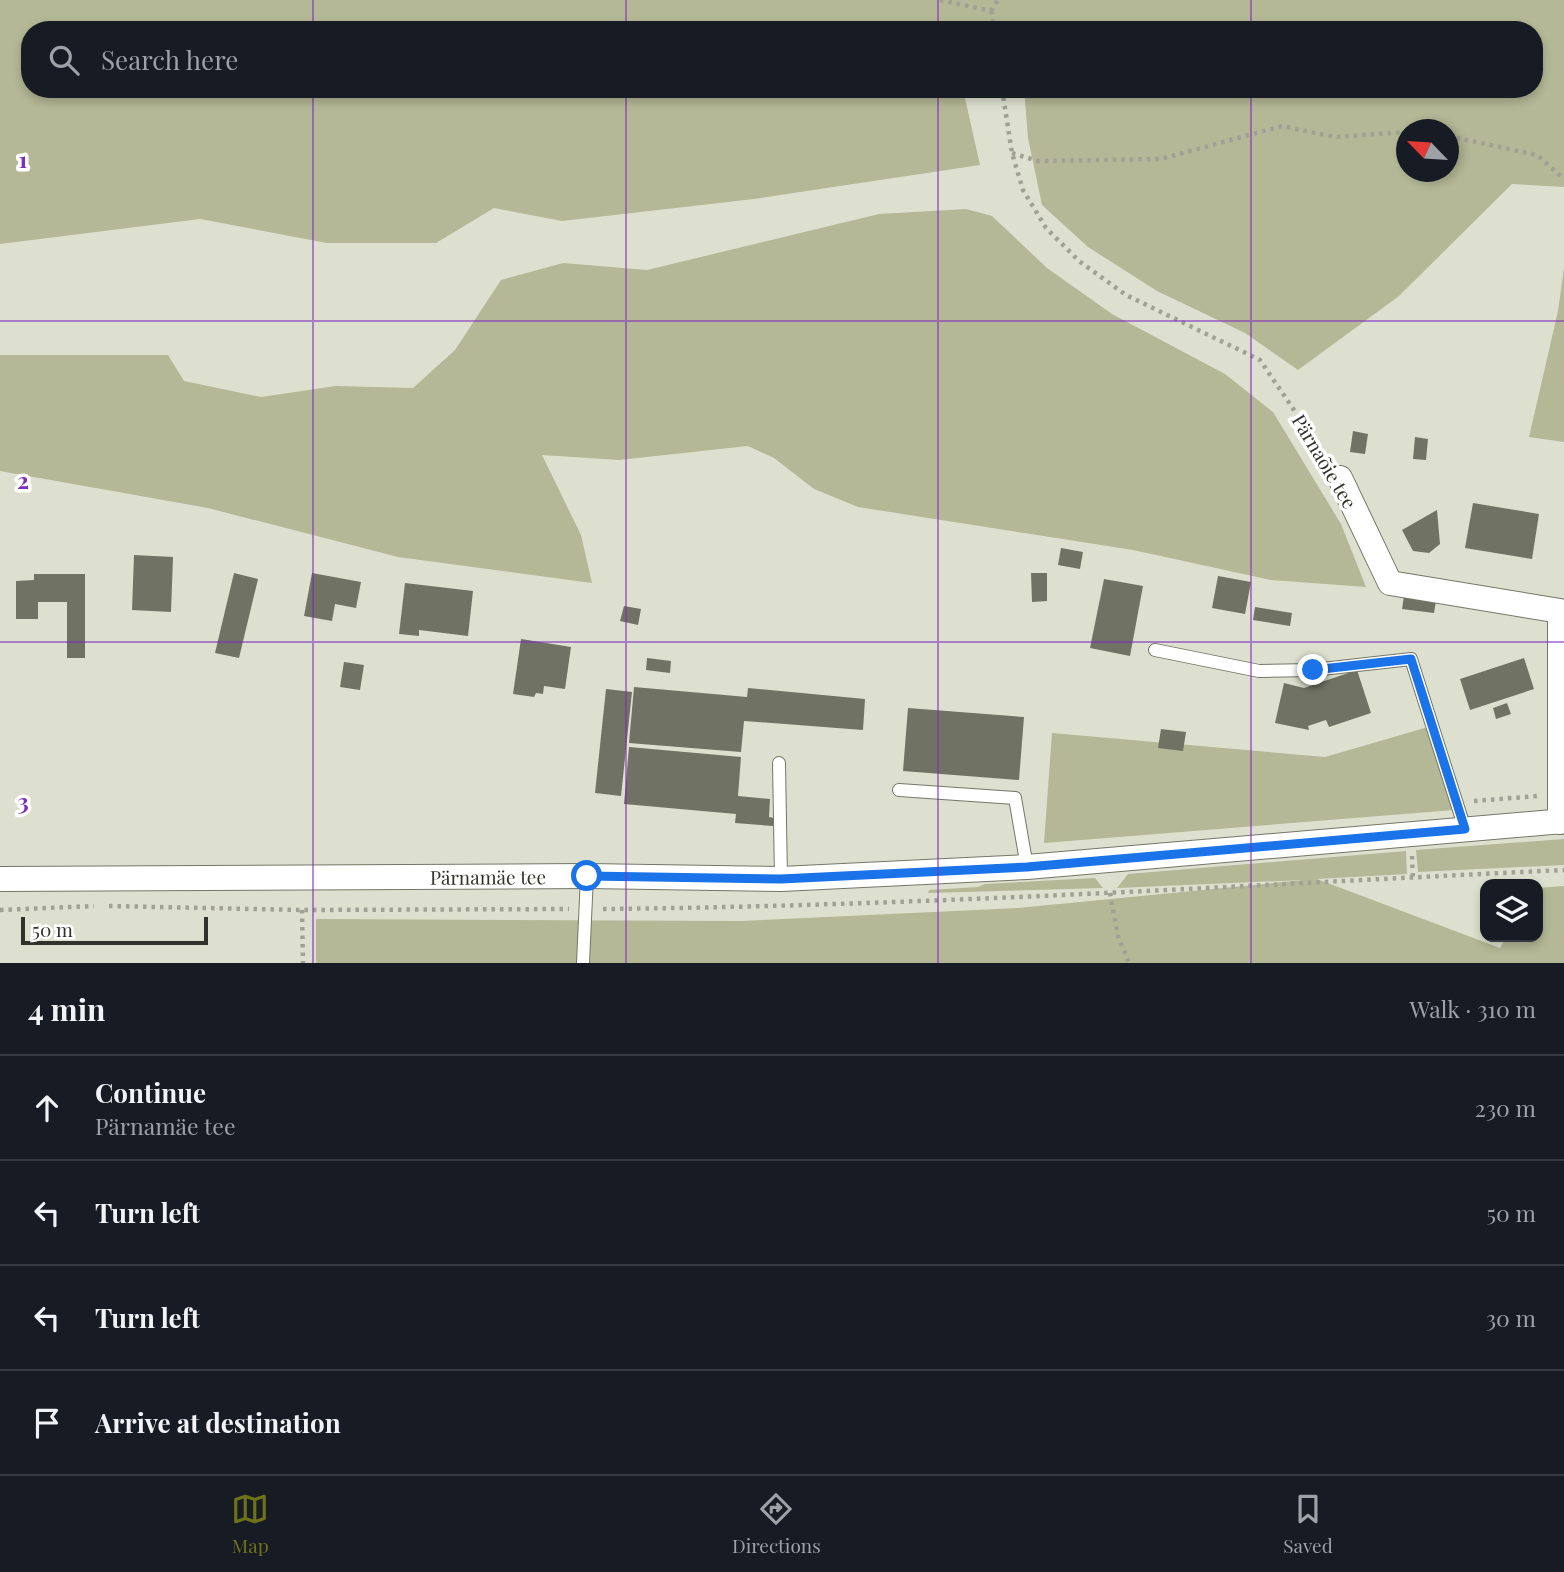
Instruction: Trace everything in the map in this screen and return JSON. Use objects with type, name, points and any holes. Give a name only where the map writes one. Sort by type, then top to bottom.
[{"type":"street","name":"Pärnaõie tee","points":[[1340,478],[1390,583],[1562,611],[1562,822]]},
{"type":"street","name":"Pärnamäe tee","points":[[0,879],[587,876],[781,879],[1027,867],[1562,822]]},
{"type":"lane","points":[[1155,650],[1259,671],[1313,670],[1411,659],[1465,829]]},
{"type":"lane","points":[[779,763],[781,879]]},
{"type":"lane","points":[[899,790],[1015,798],[1027,867]]},
{"type":"lane","points":[[583,963],[587,876]]},
{"type":"path","points":[[940,0],[991,11]]},
{"type":"path","points":[[960,0],[965,6]]},
{"type":"path","points":[[992,21],[991,11],[998,0]]},
{"type":"path","name":"Pärnaõie tee","points":[[1003,98],[1012,153],[1023,190],[1046,228],[1079,261],[1126,295],[1260,360],[1340,478]]},
{"type":"path","points":[[1012,153],[1038,161],[1161,159],[1282,126],[1335,136],[1396,133]]},
{"type":"path","points":[[1459,138],[1537,155],[1564,179]]},
{"type":"path","points":[[1110,893],[1118,936],[1129,963]]},
{"type":"path","points":[[302,910],[303,963]]},
{"type":"green space","points":[[0,0],[1564,0],[1564,187],[1512,184],[1399,296],[1298,370],[1245,333],[1157,291],[1088,247],[1042,205],[1028,138],[1025,98],[1543,98],[1543,21],[21,21],[21,98],[965,98],[980,165],[754,199],[562,221],[494,208],[436,243],[327,243],[200,219],[0,244]]},
{"type":"green space","points":[[966,209],[992,216],[1047,268],[1112,314],[1225,374],[1273,412],[1341,524],[1366,587],[1271,580],[1133,550],[858,507],[814,489],[774,458],[748,446],[619,460],[542,455],[581,535],[592,583],[398,557],[208,508],[0,471],[0,355],[168,355],[184,381],[261,397],[336,386],[413,388],[455,350],[501,280],[563,263],[647,270],[879,214]]},
{"type":"green space","points":[[1564,268],[1564,442],[1529,437],[1558,311]]},
{"type":"green space","points":[[1428,727],[1454,810],[1044,843],[1052,733],[1325,757]]},
{"type":"green space","points":[[1564,839],[1564,865],[1418,872],[1416,850]]},
{"type":"green space","points":[[1406,851],[1407,874],[1317,879],[1500,948],[1503,942],[1543,942],[1543,888],[1564,886],[1564,963],[316,963],[316,919],[742,921],[1018,908],[1304,880],[1117,888],[1128,874]]},
{"type":"green space","points":[[1095,878],[1103,888],[928,893],[929,890],[978,887],[985,884]]},
{"type":"building","points":[[1353,431],[1368,434],[1365,454],[1350,452]]},
{"type":"building","points":[[1415,437],[1428,439],[1426,460],[1413,459]]},
{"type":"building","points":[[1473,503],[1539,514],[1532,559],[1465,548]]},
{"type":"building","points":[[1437,510],[1440,544],[1429,553],[1413,551],[1402,530]]},
{"type":"building","points":[[1061,548],[1083,552],[1080,569],[1058,565]]},
{"type":"building","points":[[134,555],[173,557],[171,612],[132,610]]},
{"type":"building","points":[[234,573],[258,579],[239,658],[215,653]]},
{"type":"building","points":[[312,573],[361,582],[356,608],[335,604],[332,621],[304,616]]},
{"type":"building","points":[[1031,573],[1047,573],[1047,601],[1032,602]]},
{"type":"building","points":[[34,574],[85,574],[85,658],[67,658],[67,602],[38,602],[38,619],[16,619],[16,581],[34,580]]},
{"type":"building","points":[[1218,576],[1251,582],[1245,614],[1212,608]]},
{"type":"building","points":[[1104,579],[1143,586],[1130,656],[1090,648]]},
{"type":"building","points":[[405,583],[473,591],[468,636],[419,630],[419,636],[399,634]]},
{"type":"building","points":[[1404,596],[1436,601],[1434,613],[1402,609]]},
{"type":"building","points":[[624,606],[641,609],[638,625],[620,621]]},
{"type":"building","points":[[1255,607],[1292,613],[1290,626],[1253,620]]},
{"type":"building","points":[[521,639],[571,647],[565,689],[544,686],[543,694],[536,693],[534,697],[513,694]]},
{"type":"building","points":[[647,658],[671,661],[670,673],[646,670]]},
{"type":"building","points":[[1524,658],[1534,689],[1470,710],[1460,679]]},
{"type":"building","points":[[344,662],[364,665],[360,690],[340,687]]},
{"type":"building","points":[[1357,670],[1371,713],[1329,727],[1326,720],[1308,726],[1309,730],[1275,723],[1284,683],[1304,688]]},
{"type":"building","points":[[634,687],[747,697],[748,688],[865,699],[863,730],[744,721],[741,752],[629,743]]},
{"type":"building","points":[[606,689],[632,692],[621,796],[595,793]]},
{"type":"building","points":[[1507,703],[1511,714],[1496,719],[1493,708]]},
{"type":"building","points":[[908,708],[1024,717],[1019,780],[903,771]]},
{"type":"building","points":[[1161,729],[1186,732],[1183,751],[1158,748]]},
{"type":"building","points":[[629,747],[741,757],[738,796],[770,799],[769,817],[774,818],[773,826],[735,823],[736,814],[624,804]]},
{"type":"route","points":[[587,876],[781,879],[1027,867],[1465,829],[1411,659],[1313,670]]}]
